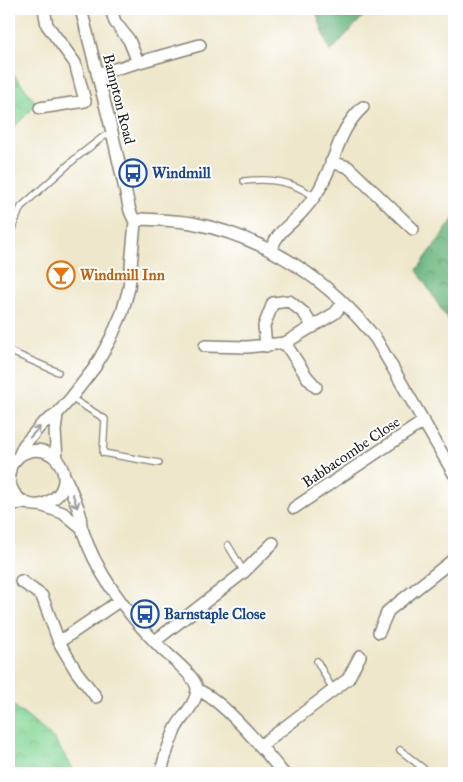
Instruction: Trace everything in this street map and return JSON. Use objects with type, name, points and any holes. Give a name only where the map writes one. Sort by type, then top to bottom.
[{"type":"street","points":[[40,108],[85,101],[74,62],[47,25],[44,9]]},
{"type":"street","name":"Bampton Road","points":[[11,469],[29,438],[42,424],[57,414],[95,367],[112,338],[129,288],[135,222],[130,211],[81,9]]},
{"type":"street","points":[[111,9],[115,22],[129,40],[138,62]]},
{"type":"street","points":[[97,74],[200,45]]},
{"type":"street","points":[[271,250],[280,232],[304,211],[323,183],[345,128],[352,117],[363,107]]},
{"type":"street","points":[[331,162],[348,168],[413,229]]},
{"type":"street","name":"Babbacombe Close","points":[[135,222],[142,219],[191,223],[229,232],[271,250],[313,277],[361,320],[376,338],[453,467]]},
{"type":"street","points":[[266,346],[264,326],[273,303],[289,301],[304,313],[313,327]]},
{"type":"street","points":[[205,346],[266,346],[286,343],[335,313],[343,303]]},
{"type":"street","points":[[286,343],[307,377],[316,387]]},
{"type":"street","points":[[57,414],[55,431],[57,459]]},
{"type":"street","name":"Babbacombe Close","points":[[294,508],[424,421]]},
{"type":"street","points":[[25,503],[13,492],[11,469],[29,450],[47,452],[61,464],[73,493],[80,514],[82,528],[97,566],[119,601],[155,641],[195,680],[197,690],[192,703],[176,728],[161,773]]},
{"type":"street","points":[[40,505],[46,504],[56,497],[62,487],[64,475]]},
{"type":"street","points":[[9,504],[25,503],[40,505],[64,513],[82,528]]},
{"type":"street","points":[[155,641],[244,572],[273,543]]},
{"type":"street","points":[[380,632],[388,611],[454,559]]},
{"type":"street","points":[[21,581],[42,596],[59,642],[76,671],[96,696]]},
{"type":"street","points":[[59,642],[119,601]]},
{"type":"street","points":[[260,746],[348,679],[360,656]]},
{"type":"street","points":[[197,690],[215,701],[260,746],[283,773]]},
{"type":"lane","points":[[9,236],[21,207],[77,156],[112,132]]},
{"type":"lane","points":[[244,181],[265,179],[283,182],[298,186],[314,196]]},
{"type":"lane","points":[[9,351],[58,372]]},
{"type":"lane","points":[[71,398],[106,419],[102,454],[159,463]]},
{"type":"lane","points":[[228,545],[244,572]]},
{"type":"lane","points":[[316,661],[333,690]]},
{"type":"lane","points":[[400,750],[429,773]]},
{"type":"green space","points":[[315,9],[370,9],[330,52]]},
{"type":"green space","points":[[9,68],[37,104],[9,132]]},
{"type":"green space","points":[[454,218],[454,330],[417,270]]},
{"type":"green space","points":[[9,702],[53,738],[76,773],[9,773]]},
{"type":"place","name":"Windmill","points":[[133,173]]},
{"type":"place","name":"Windmill Inn","points":[[61,275]]},
{"type":"place","name":"Barnstaple Close","points":[[145,614]]}]
